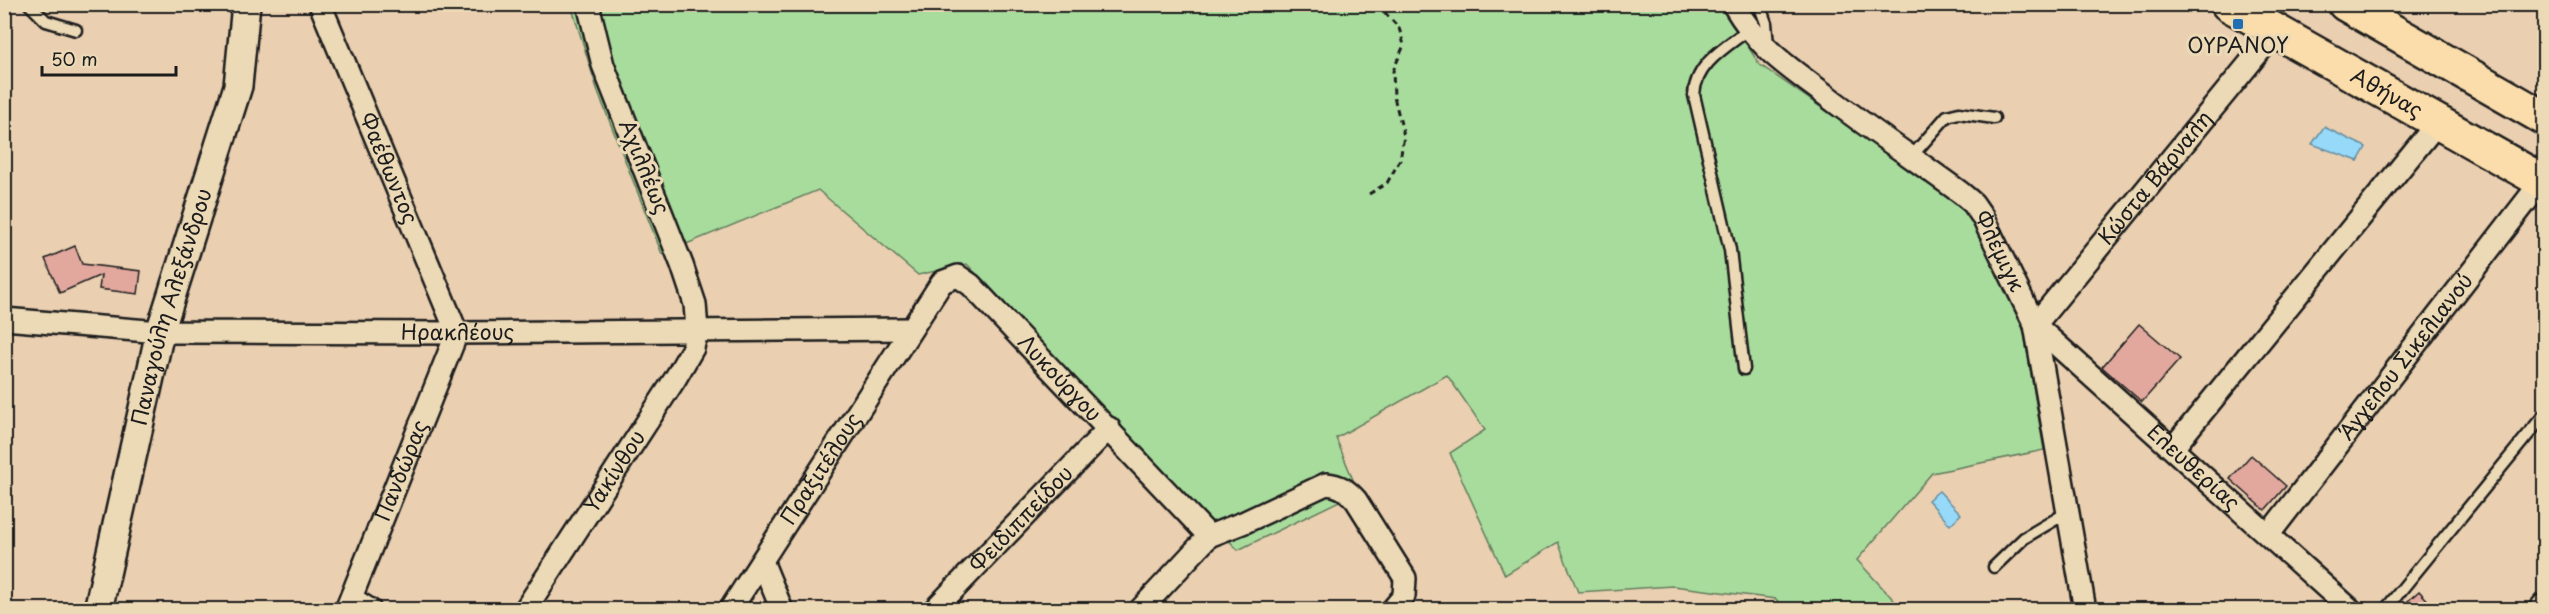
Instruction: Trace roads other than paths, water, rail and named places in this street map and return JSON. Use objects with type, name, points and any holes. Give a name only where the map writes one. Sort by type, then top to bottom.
[{"type":"highway","name":"Αθήνας","points":[[2228,4],[2543,181]]},
{"type":"highway","points":[[2345,4],[2544,118]]},
{"type":"street","name":"Παναγούλη Αλεξάνδρου","points":[[98,609],[160,332],[238,86],[246,4]]},
{"type":"street","name":"Φαέθωντος","points":[[320,4],[457,333]]},
{"type":"street","name":"Αχιλλέως","points":[[588,4],[603,65],[682,265],[695,304],[697,330]]},
{"type":"street","name":"Φλέμιγκ","points":[[1733,4],[1748,30],[1768,51],[1973,203],[1995,239],[2016,289],[2035,325],[2068,512],[2079,605]]},
{"type":"street","name":"Κώστα Βάρναλη","points":[[2035,325],[2276,32]]},
{"type":"street","points":[[2173,448],[2438,122]]},
{"type":"street","name":"Άγγελου Σικελιανού","points":[[2269,534],[2543,181]]},
{"type":"street","name":"Λυκούργου","points":[[911,329],[942,282],[958,276],[971,285],[1209,536]]},
{"type":"street","name":"Ηρακλέους","points":[[4,319],[160,332],[457,333],[911,329]]},
{"type":"street","name":"Ελευθερίας","points":[[2035,325],[2351,609]]},
{"type":"street","name":"Πραξιτέλους","points":[[730,609],[911,329]]},
{"type":"street","name":"Υακίνθου","points":[[525,609],[675,379],[693,348],[697,330]]},
{"type":"street","name":"Πανδώρας","points":[[348,604],[457,333]]},
{"type":"street","name":"Φειδιππείδου","points":[[934,609],[1109,428]]},
{"type":"street","points":[[1140,609],[1209,536],[1245,522],[1326,484],[1338,485],[1356,500],[1405,578],[1404,596],[1392,609]]},
{"type":"street","points":[[762,561],[782,609]]},
{"type":"street","points":[[348,604],[370,609]]},
{"type":"street","points":[[2539,609],[2544,604]]},
{"type":"lane","points":[[29,4],[46,21],[76,30]]},
{"type":"lane","points":[[1759,4],[1766,23],[1768,51]]},
{"type":"lane","points":[[1744,369],[1730,250],[1695,94],[1695,83],[1700,71],[1748,30]]},
{"type":"lane","points":[[1911,158],[1947,116],[1959,113],[1994,118]]},
{"type":"lane","points":[[2385,609],[2544,415]]},
{"type":"lane","points":[[1994,567],[2024,538],[2068,512]]},
{"type":"water","points":[[2324,127],[2366,147],[2358,161],[2312,144]]},
{"type":"water","points":[[1939,491],[1961,514],[1950,525],[1928,500]]},
{"type":"place","name":"ΟΥΡΑΝΟΥ","points":[[2238,24]]}]
